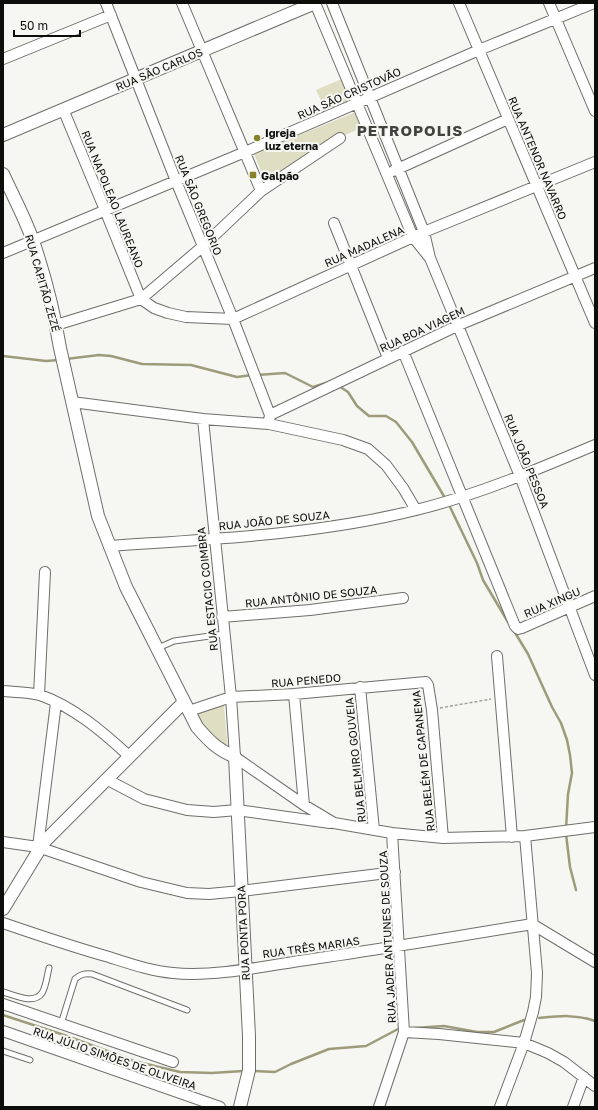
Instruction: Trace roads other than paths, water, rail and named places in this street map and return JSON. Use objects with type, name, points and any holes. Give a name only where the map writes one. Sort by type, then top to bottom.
[{"type":"street","name":"RUA SÃO GREGORIO","points":[[106,3],[202,247],[233,319],[257,381],[270,420]]},
{"type":"street","points":[[182,3],[261,191]]},
{"type":"street","name":"RUA SÃO CARLOS","points":[[3,135],[315,3]]},
{"type":"street","name":"RUA JOÃO PESSOA","points":[[315,3],[413,237],[430,258]]},
{"type":"street","name":"RUA JOÃO PESSOA","points":[[332,3],[424,232],[430,258],[459,325],[520,476],[595,675]]},
{"type":"street","name":"RUA ANTENOR NAVARRO","points":[[459,3],[595,323]]},
{"type":"street","points":[[549,3],[595,111]]},
{"type":"street","name":"RUA SÃO CRISTOVÃO","points":[[3,252],[176,181],[479,50],[594,3]]},
{"type":"street","points":[[3,59],[111,15]]},
{"type":"street","name":"RUA NAPOLEAO LAUREANO","points":[[63,109],[106,210],[140,299]]},
{"type":"street","points":[[386,175],[399,167],[508,119]]},
{"type":"street","points":[[56,325],[140,299],[202,247],[261,191],[340,138]]},
{"type":"street","name":"RUA MADALENA","points":[[140,299],[154,308],[186,317],[233,319],[424,232],[595,162]]},
{"type":"street","name":"RUA CAPITÃO ZEZÉ","points":[[3,174],[33,240],[56,325],[98,516],[109,546],[126,586],[197,727],[219,750],[234,757]]},
{"type":"street","points":[[334,223],[388,358]]},
{"type":"street","name":"RUA BOA VIAGEM","points":[[270,420],[329,387],[388,358],[459,325],[595,268]]},
{"type":"street","points":[[403,351],[462,496]]},
{"type":"street","points":[[72,402],[203,419],[270,420],[343,440],[368,450],[386,466],[403,488],[416,510]]},
{"type":"street","name":"RUA ESTACIO COIMBRA","points":[[203,419],[231,697],[234,757]]},
{"type":"street","name":"RUA JOÃO DE SOUZA","points":[[109,546],[214,539],[348,524],[416,510],[520,476],[595,445]]},
{"type":"street","name":"RUA XINGU","points":[[462,496],[512,620],[518,629],[595,596]]},
{"type":"street","points":[[39,695],[45,572]]},
{"type":"street","name":"RUA ANTÔNIO DE SOUZA","points":[[222,618],[317,609],[403,598]]},
{"type":"street","points":[[497,656],[512,837]]},
{"type":"street","name":"RUA PENEDO","points":[[186,706],[231,697],[294,694],[426,682]]},
{"type":"street","name":"RUA BELÉM DE CAPANEMA","points":[[426,682],[428,685],[432,710],[443,838]]},
{"type":"street","name":"RUA BELMIRO GOUVEIA","points":[[360,687],[374,830]]},
{"type":"street","points":[[3,691],[39,695],[56,703],[90,722],[129,756]]},
{"type":"street","points":[[294,694],[304,804]]},
{"type":"street","points":[[39,847],[56,703]]},
{"type":"street","points":[[3,909],[39,847],[129,756],[186,706]]},
{"type":"street","points":[[234,757],[334,823]]},
{"type":"street","name":"RUA PONTA PORA","points":[[234,757],[249,1036],[249,1070],[240,1107]]},
{"type":"street","points":[[106,779],[144,800],[188,810],[214,812],[237,810],[334,823],[392,833],[443,838],[512,837],[595,827]]},
{"type":"street","name":"RUA JADER ANTUNES DE SOUZA","points":[[379,1107],[404,1032],[392,833]]},
{"type":"street","points":[[500,1107],[524,1043],[536,997],[537,973],[525,836]]},
{"type":"street","points":[[3,842],[39,847],[141,882],[187,893],[209,894],[241,891],[395,872]]},
{"type":"street","name":"RUA TRÊS MARIAS","points":[[3,923],[85,950],[153,970],[199,974],[399,947],[532,924]]},
{"type":"street","points":[[532,924],[595,962]]},
{"type":"street","points":[[3,1004],[173,1062]]},
{"type":"street","name":"RUA JÚLIO SIMÕES DE OLIVEIRA","points":[[3,1031],[220,1107]]},
{"type":"street","points":[[404,1032],[439,1034],[524,1043],[564,1062],[595,1086]]},
{"type":"street","points":[[573,1107],[584,1077]]},
{"type":"lane","points":[[158,648],[174,641],[224,634]]},
{"type":"lane","points":[[3,992],[28,999],[39,996],[43,993],[49,968]]},
{"type":"lane","points":[[61,1024],[75,979],[86,973],[187,1010]]},
{"type":"lane","points":[[3,1051],[30,1060]]},
{"type":"waterway","points":[[66,359],[99,355],[111,356],[142,364],[191,365],[237,377],[252,375]]},
{"type":"waterway","points":[[3,356],[46,361],[59,360]]},
{"type":"waterway","points":[[257,375],[285,373],[313,387],[329,382]]},
{"type":"waterway","points":[[339,386],[348,392],[357,406],[369,416],[386,416],[396,422],[412,442],[445,498]]},
{"type":"waterway","points":[[450,507],[477,563],[483,580],[508,622]]},
{"type":"waterway","points":[[514,631],[528,654],[552,707],[561,723],[567,740],[572,773],[568,794],[566,829]]},
{"type":"waterway","points":[[566,834],[570,867],[576,890]]},
{"type":"waterway","points":[[3,1015],[67,1036],[134,1061],[180,1072],[212,1073],[243,1071]]},
{"type":"waterway","points":[[539,1018],[574,1016],[595,1021]]},
{"type":"waterway","points":[[415,1028],[444,1026],[477,1032],[494,1032],[524,1020]]},
{"type":"waterway","points":[[254,1071],[275,1072],[329,1049],[366,1046],[398,1029]]},
{"type":"place","name":"Igreja luz eterna","points":[[257,138]]},
{"type":"place","name":"Galpão","points":[[253,175]]},
{"type":"district","name":"PETROPOLIS","points":[[410,130]]}]
